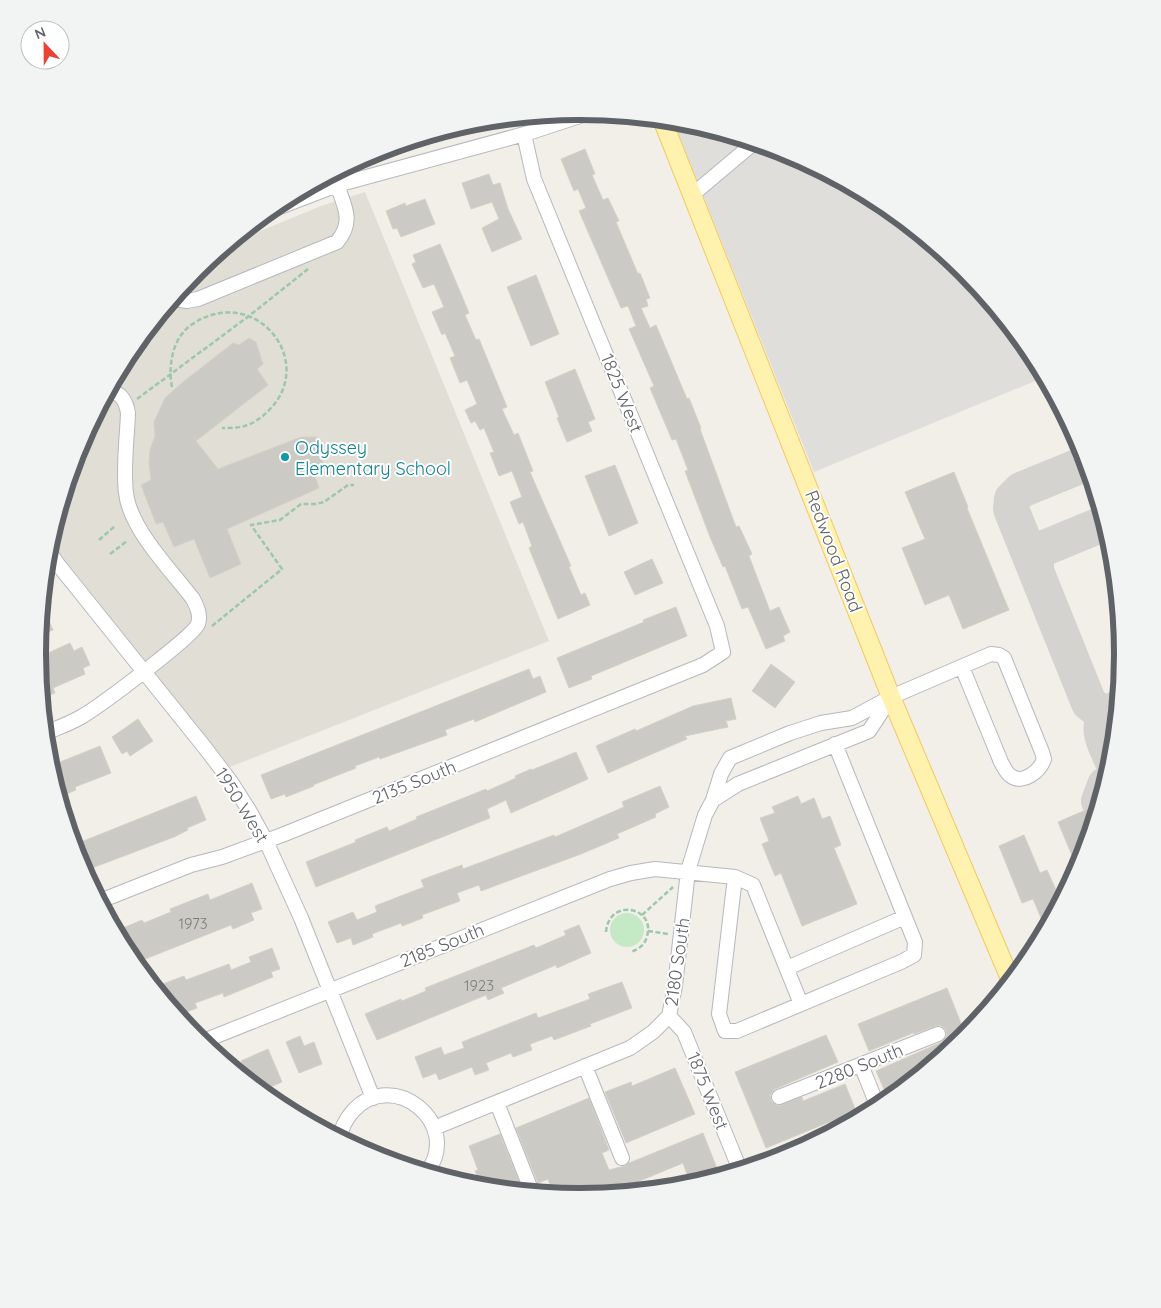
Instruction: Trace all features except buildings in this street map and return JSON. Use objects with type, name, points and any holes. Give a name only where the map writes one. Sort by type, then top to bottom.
[{"type":"main road","name":"Redwood Road","points":[[665,127],[891,697],[1008,974]]},
{"type":"street","points":[[301,199],[337,185],[524,134],[566,120]]},
{"type":"street","name":"1825 West","points":[[524,134],[534,179],[717,626],[723,652]]},
{"type":"street","points":[[692,195],[749,147]]},
{"type":"street","points":[[180,301],[187,302],[198,299],[336,242],[343,235],[347,218],[347,212],[337,185]]},
{"type":"street","points":[[52,730],[82,716],[143,671],[194,632],[200,617],[193,599],[143,534],[130,511],[125,478],[128,413],[121,395],[115,393]]},
{"type":"street","name":"1950 West","points":[[55,559],[231,782],[266,841],[330,990],[373,1098]]},
{"type":"street","name":"2135 South","points":[[106,899],[192,865],[222,857],[266,841],[711,662],[723,652]]},
{"type":"street","name":"2180 South","points":[[434,1128],[630,1048],[653,1032],[669,1016],[675,986],[688,871],[705,815],[713,800],[721,774],[730,758],[790,733],[821,723],[852,718],[891,697],[962,666],[991,654],[1004,658],[1042,752],[1044,759],[1036,772],[1020,779],[1013,778],[1008,774],[1001,762],[962,666]]},
{"type":"street","points":[[713,800],[738,784],[869,730],[891,697]]},
{"type":"street","points":[[801,1004],[753,885],[735,877],[719,1014],[725,1031],[737,1031],[901,962],[914,955],[915,942],[835,744]]},
{"type":"street","name":"2185 South","points":[[210,1038],[610,879],[655,869],[735,877]]},
{"type":"street","points":[[786,968],[905,917]]},
{"type":"street","name":"1875 West","points":[[669,1016],[684,1032],[738,1164]]},
{"type":"street","name":"2280 South","points":[[779,1097],[938,1034]]},
{"type":"street","points":[[862,1065],[875,1099]]},
{"type":"street","points":[[586,1066],[622,1158]]},
{"type":"street","points":[[341,1132],[347,1117],[358,1105],[373,1098],[391,1095],[410,1100],[425,1112],[434,1128],[437,1147],[431,1167]]},
{"type":"street","points":[[497,1102],[530,1186]]},
{"type":"path","points":[[136,399],[249,316],[310,268]]},
{"type":"path","points":[[172,387],[170,375],[171,360],[177,342],[188,327],[204,317],[222,312],[240,313],[258,320],[272,331],[282,348],[287,368],[284,388],[275,405],[260,419],[242,427],[222,428]]},
{"type":"path","points":[[208,628],[282,569],[251,524],[280,520],[301,504],[324,502],[348,485],[354,485]]},
{"type":"path","points":[[99,540],[115,526]]},
{"type":"path","points":[[110,554],[127,541]]},
{"type":"path","points":[[642,915],[676,885]]},
{"type":"path","points":[[606,932],[610,919],[615,913],[628,910],[636,911],[642,915],[646,920],[648,931],[646,940],[643,945],[631,952]]},
{"type":"path","points":[[648,931],[668,934]]},
{"type":"shaded area","points":[[676,129],[719,138],[785,160],[848,191],[906,230],[933,252],[982,302],[1025,357],[1039,380],[814,472]]},
{"type":"shaded area","points":[[365,192],[549,641],[230,767],[57,549],[64,516],[75,482],[101,418],[136,357],[157,329],[203,276],[247,237],[321,206]]},
{"type":"green space","points":[[627,913],[634,914],[639,918],[643,923],[643,937],[639,942],[634,946],[627,947],[620,946],[615,942],[611,937],[610,930],[611,923],[615,918],[620,914]]},
{"type":"taxiway","points":[[1080,466],[1021,490],[1012,499],[1011,509],[1089,703],[1099,711],[1109,712]]},
{"type":"taxiway","points":[[1036,571],[1036,557],[1042,549],[1099,525]]},
{"type":"taxiway","points":[[1106,746],[1103,739],[1102,725],[1104,719],[1111,712]]},
{"type":"place","name":"Odyssey Elementary School","points":[[285,457]]}]
